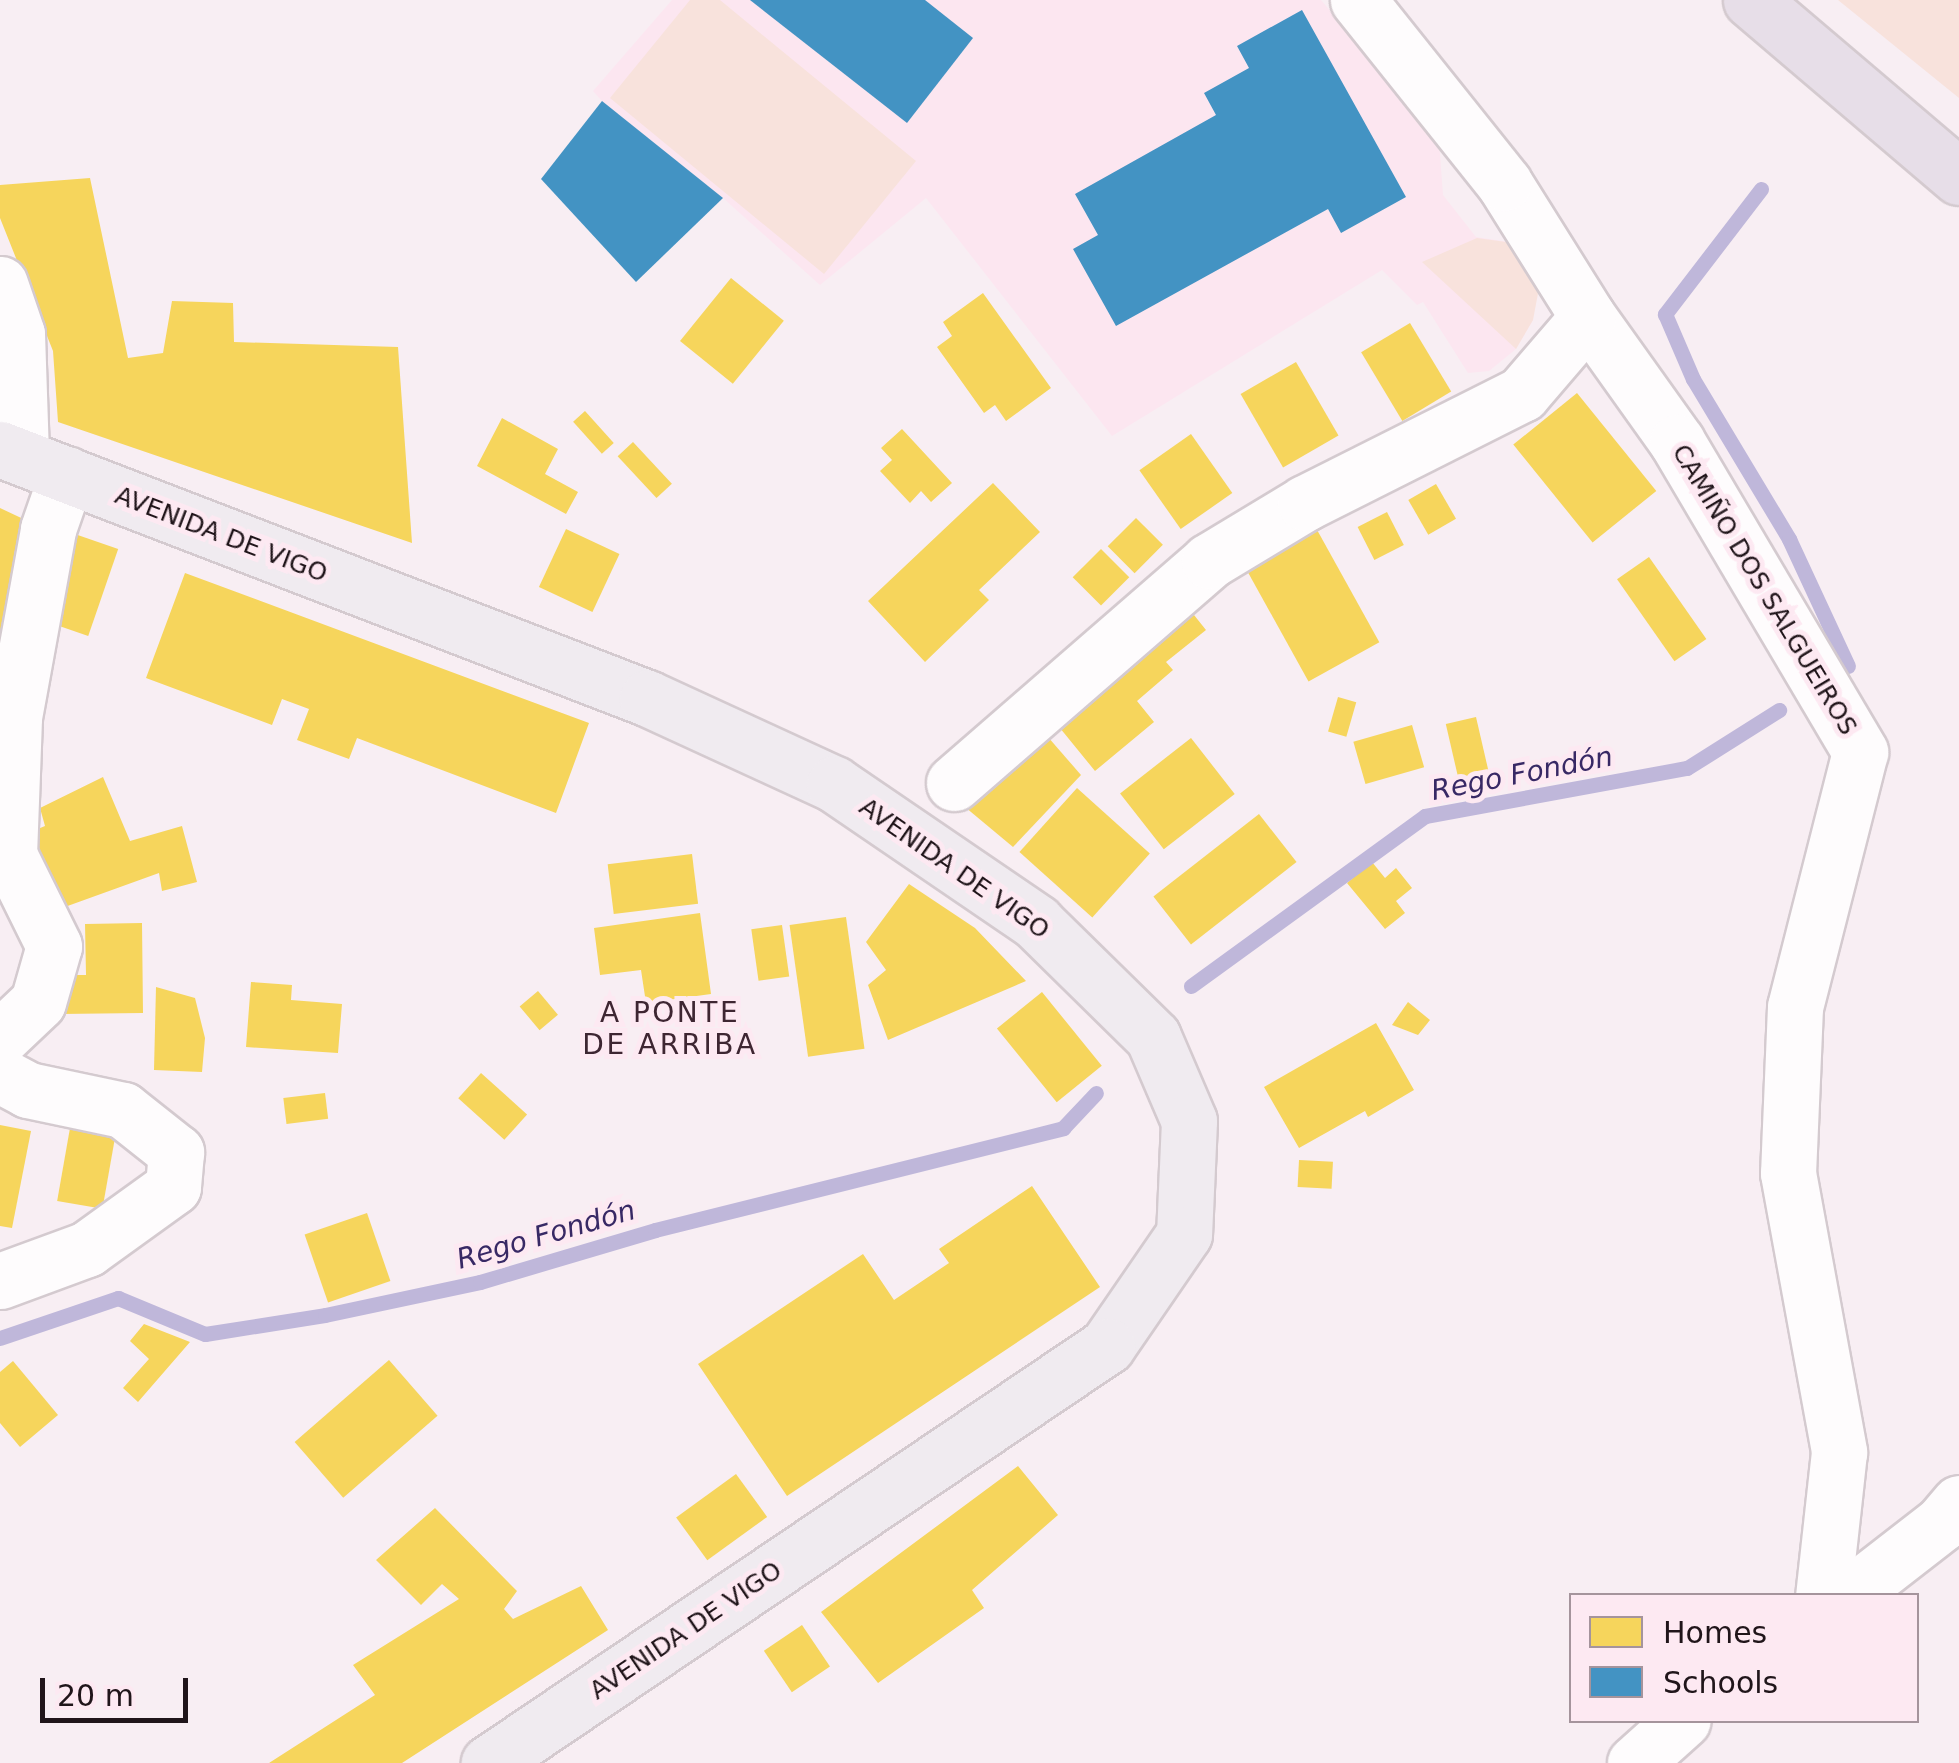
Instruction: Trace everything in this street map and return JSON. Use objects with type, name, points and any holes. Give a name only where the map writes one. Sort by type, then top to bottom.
[{"type":"highway","points":[[1751,0],[1959,177]]},
{"type":"main road","name":"AVENIDA DE VIGO","points":[[29,460],[647,698],[834,784],[1036,922],[1152,1037],[1189,1121],[1184,1234],[1108,1346],[489,1763]]},
{"type":"street","name":"CAMIÑO DOS SALGUEIROS","points":[[1358,0],[1504,183],[1588,317],[1677,442],[1860,752],[1795,1007],[1788,1174],[1839,1452],[1823,1593]]},
{"type":"street","points":[[0,284],[17,334],[29,460],[48,530],[14,717],[10,854],[54,946],[38,1002],[0,1038]]},
{"type":"street","points":[[954,783],[1209,561],[1305,502],[1522,394],[1588,317]]},
{"type":"street","points":[[0,1075],[28,1090],[123,1110],[176,1152],[172,1186],[87,1249],[0,1280]]},
{"type":"street","points":[[1852,1593],[1942,1523],[1959,1503]]},
{"type":"street","points":[[1635,1763],[1680,1723]]},
{"type":"shaded area","points":[[672,0],[1321,0],[1439,141],[1443,195],[1476,237],[1527,245],[1533,320],[1516,349],[1489,371],[1468,373],[1423,302],[1417,305],[1382,270],[1112,436],[926,198],[820,285],[723,198],[602,101],[593,91]]},
{"type":"shaded area","points":[[690,0],[720,0],[916,161],[824,274],[610,98]]},
{"type":"shaded area","points":[[1838,0],[1959,0],[1959,98]]},
{"type":"shaded area","points":[[1477,238],[1527,245],[1543,267],[1533,320],[1516,349],[1422,262]]},
{"type":"building: Homes","points":[[90,178],[128,358],[163,353],[172,301],[233,303],[234,342],[398,347],[412,543],[58,422],[53,351],[0,218],[0,185]]},
{"type":"building: Homes","points":[[731,278],[784,321],[733,384],[680,341]]},
{"type":"building: Homes","points":[[983,293],[1051,388],[1006,421],[995,405],[984,413],[937,347],[952,336],[943,322]]},
{"type":"building: Homes","points":[[1410,323],[1451,392],[1402,421],[1361,352]]},
{"type":"building: Homes","points":[[1296,362],[1338,436],[1283,468],[1241,394]]},
{"type":"building: Homes","points":[[1577,393],[1656,491],[1593,543],[1513,445]]},
{"type":"building: Homes","points":[[585,411],[614,443],[602,454],[573,422]]},
{"type":"building: Homes","points":[[502,418],[558,449],[545,474],[578,492],[566,514],[477,466]]},
{"type":"building: Homes","points":[[902,429],[952,483],[931,502],[921,491],[910,503],[880,471],[892,460],[881,448]]},
{"type":"building: Homes","points":[[1191,434],[1232,493],[1181,529],[1139,470]]},
{"type":"building: Homes","points":[[633,442],[672,484],[657,498],[618,456]]},
{"type":"building: Homes","points":[[993,483],[1040,532],[979,590],[989,600],[925,662],[868,601]]},
{"type":"building: Homes","points":[[1436,484],[1456,519],[1428,535],[1408,500]]},
{"type":"building: Homes","points":[[0,508],[34,524],[0,720]]},
{"type":"building: Homes","points":[[1387,512],[1404,545],[1374,560],[1358,527]]},
{"type":"building: Homes","points":[[1136,518],[1163,545],[1135,573],[1108,546]]},
{"type":"building: Homes","points":[[1311,519],[1379,642],[1309,682],[1240,558]]},
{"type":"building: Homes","points":[[566,529],[619,554],[592,612],[539,587]]},
{"type":"building: Homes","points":[[69,532],[118,549],[88,636],[39,619]]},
{"type":"building: Homes","points":[[1101,549],[1129,577],[1101,606],[1073,577]]},
{"type":"building: Homes","points":[[1649,557],[1706,639],[1674,661],[1617,579]]},
{"type":"building: Homes","points":[[185,573],[589,723],[556,813],[357,738],[349,759],[297,740],[309,709],[282,699],[272,725],[146,678]]},
{"type":"building: Homes","points":[[1186,605],[1206,630],[1166,662],[1173,670],[1137,701],[1154,722],[1095,771],[1051,717]]},
{"type":"building: Homes","points":[[1338,697],[1356,702],[1346,737],[1328,732]]},
{"type":"building: Homes","points":[[1476,717],[1489,774],[1459,781],[1446,724]]},
{"type":"building: Homes","points":[[1412,725],[1424,767],[1365,784],[1353,742]]},
{"type":"building: Homes","points":[[1041,729],[1081,775],[1013,847],[959,802]]},
{"type":"building: Homes","points":[[1191,738],[1235,794],[1164,849],[1120,793]]},
{"type":"building: Homes","points":[[103,777],[130,841],[182,826],[197,882],[162,891],[159,873],[62,908],[28,833],[45,826],[40,808]]},
{"type":"building: Homes","points":[[1077,788],[1150,854],[1092,917],[1019,852]]},
{"type":"building: Homes","points":[[1259,814],[1297,862],[1191,945],[1153,896]]},
{"type":"building: Homes","points":[[692,854],[698,904],[614,914],[608,864]]},
{"type":"building: Homes","points":[[1372,862],[1385,878],[1396,868],[1412,888],[1396,901],[1405,913],[1385,929],[1347,883]]},
{"type":"building: Homes","points":[[909,884],[975,928],[1026,981],[888,1040],[868,985],[886,970],[866,942]]},
{"type":"building: Homes","points":[[700,913],[711,994],[646,1003],[641,970],[600,975],[594,928]]},
{"type":"building: Homes","points":[[846,917],[865,1049],[808,1057],[790,925]]},
{"type":"building: Homes","points":[[142,923],[143,1013],[60,1014],[60,975],[86,975],[85,924]]},
{"type":"building: Homes","points":[[782,925],[789,976],[759,981],[751,929]]},
{"type":"building: Homes","points":[[251,982],[292,985],[291,1000],[342,1004],[338,1053],[246,1047]]},
{"type":"building: Homes","points":[[156,987],[195,998],[205,1038],[202,1072],[154,1070]]},
{"type":"building: Homes","points":[[538,991],[558,1015],[540,1030],[520,1006]]},
{"type":"building: Homes","points":[[1042,992],[1102,1066],[1057,1102],[997,1029]]},
{"type":"building: Homes","points":[[1408,1002],[1430,1020],[1418,1035],[1392,1025]]},
{"type":"building: Homes","points":[[1376,1023],[1414,1090],[1368,1117],[1365,1111],[1299,1148],[1264,1087]]},
{"type":"building: Homes","points":[[481,1073],[527,1114],[504,1140],[458,1098]]},
{"type":"building: Homes","points":[[325,1093],[328,1119],[286,1124],[283,1098]]},
{"type":"building: Homes","points":[[0,1125],[31,1131],[12,1228],[0,1226]]},
{"type":"building: Homes","points":[[70,1128],[115,1136],[102,1209],[57,1201]]},
{"type":"building: Homes","points":[[1299,1160],[1333,1162],[1332,1189],[1298,1187]]},
{"type":"building: Homes","points":[[1032,1186],[1100,1287],[787,1496],[698,1364],[863,1254],[894,1300],[949,1263],[939,1249]]},
{"type":"building: Homes","points":[[367,1213],[390,1281],[328,1303],[305,1234]]},
{"type":"building: Homes","points":[[144,1324],[190,1342],[138,1402],[123,1388],[149,1359],[130,1341]]},
{"type":"building: Homes","points":[[389,1360],[438,1416],[343,1498],[295,1442]]},
{"type":"building: Homes","points":[[13,1361],[58,1415],[20,1447],[0,1423],[0,1372]]},
{"type":"building: Homes","points":[[1018,1466],[1058,1515],[972,1590],[984,1608],[878,1683],[821,1612]]},
{"type":"building: Homes","points":[[736,1474],[767,1517],[707,1560],[676,1517]]},
{"type":"building: Homes","points":[[435,1508],[517,1591],[504,1609],[513,1619],[581,1586],[608,1630],[402,1763],[269,1763],[375,1695],[353,1665],[459,1599],[442,1584],[421,1605],[376,1560]]},
{"type":"building: Homes","points":[[802,1625],[830,1666],[792,1692],[764,1651]]},
{"type":"building: Schools","points":[[750,0],[925,0],[973,38],[907,123]]},
{"type":"building: Schools","points":[[1302,10],[1406,197],[1341,233],[1328,209],[1116,326],[1073,249],[1098,235],[1075,194],[1216,115],[1204,93],[1249,68],[1237,46]]},
{"type":"building: Schools","points":[[602,101],[723,198],[636,282],[541,179]]},
{"type":"waterway","name":"Rego Fondón","points":[[1761,189],[1665,314],[1693,379],[1789,539],[1848,666]]},
{"type":"waterway","name":"Rego Fondón","points":[[1191,986],[1425,816],[1687,768],[1779,710]]},
{"type":"waterway","name":"Rego Fondón","points":[[0,1338],[118,1298],[205,1334],[325,1315],[480,1282],[655,1230],[1063,1128],[1096,1093]]},
{"type":"district","name":"A PONTE DE ARRIBA","points":[[670,1029]]}]
